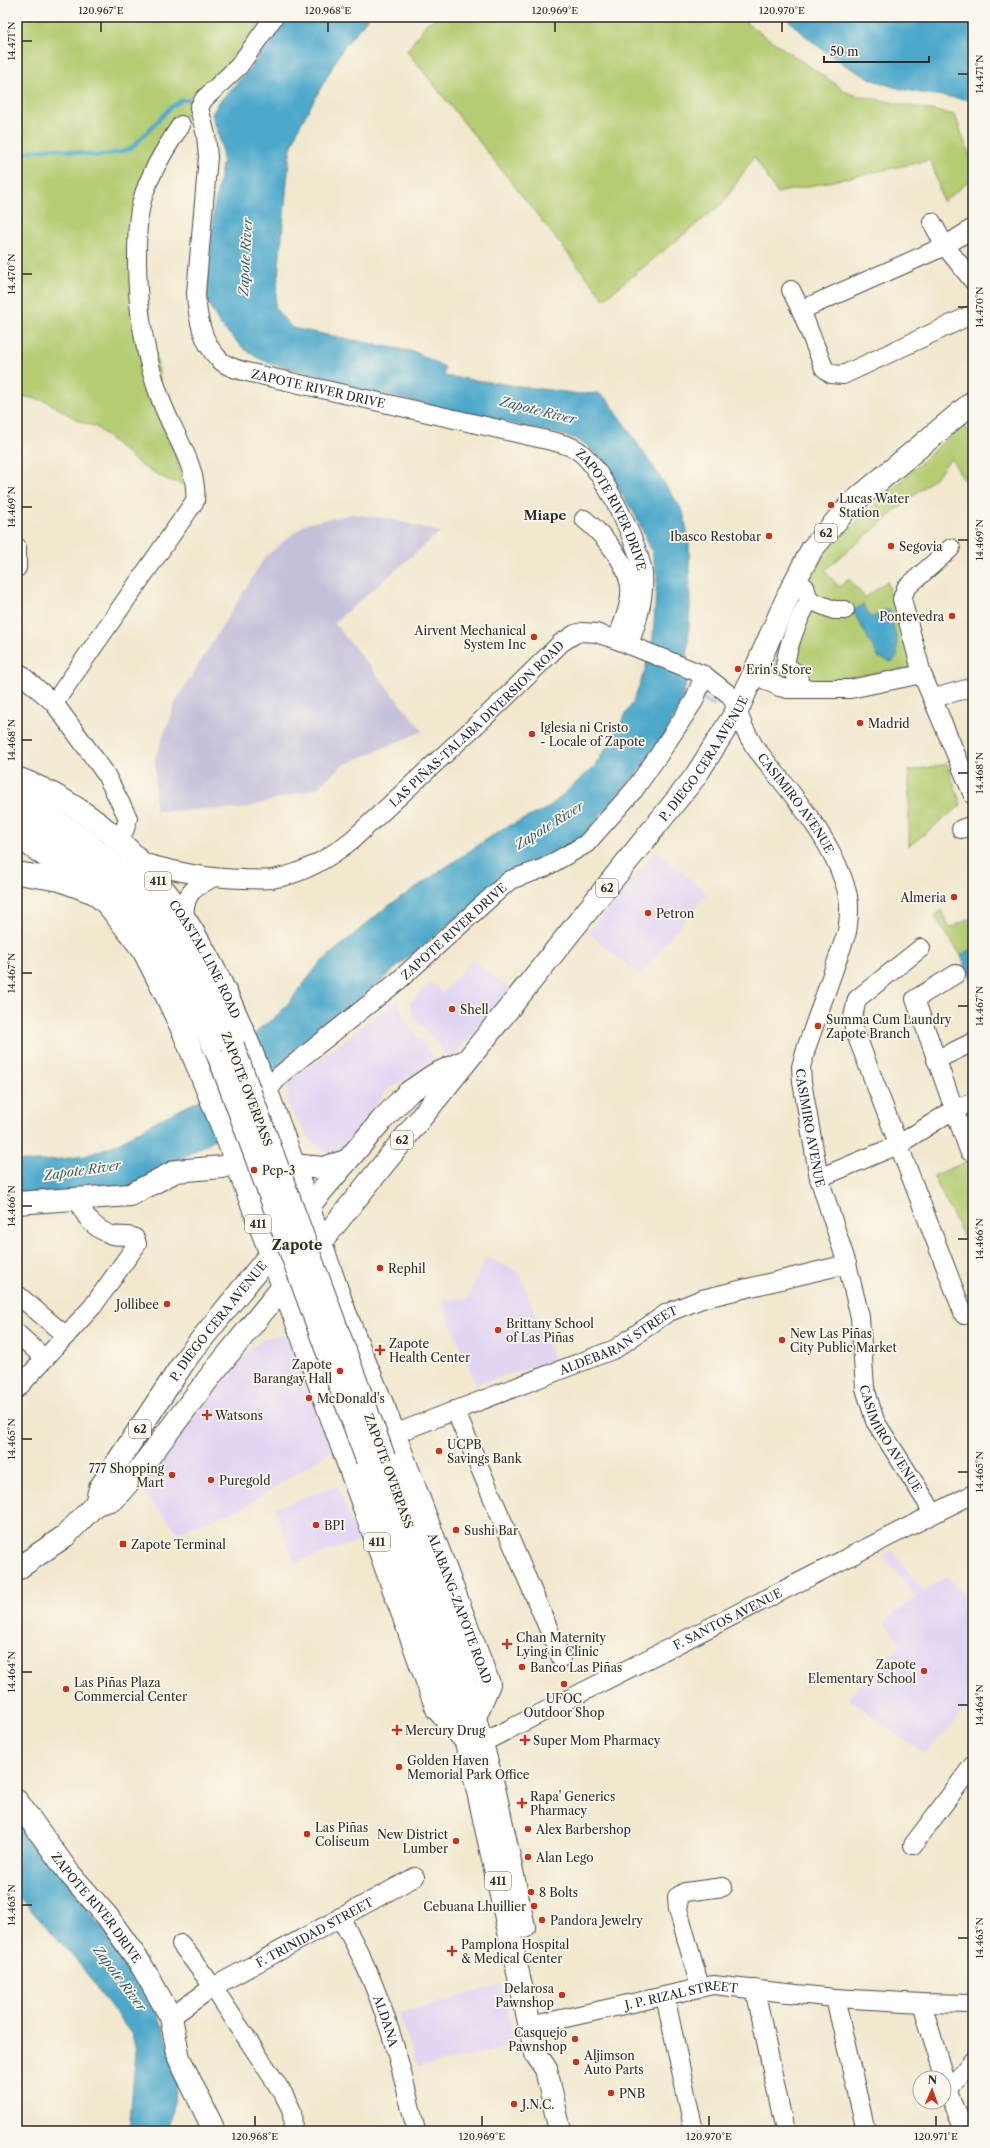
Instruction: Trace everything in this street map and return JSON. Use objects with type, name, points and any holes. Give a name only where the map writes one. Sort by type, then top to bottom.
[{"type":"main road","name":"P. DIEGO CERA AVENUE","points":[[17,1569],[64,1536],[96,1504],[114,1499],[140,1470],[282,1286],[321,1242],[695,778],[760,673],[791,589],[812,549],[850,505],[973,402]]},
{"type":"main road","name":"COASTAL LINE ROAD","points":[[17,778],[68,803],[119,840],[163,887],[184,917],[214,967],[245,1033],[308,1207]]},
{"type":"main road","name":"ZAPOTE OVERPASS","points":[[18,806],[75,833],[121,872],[163,920],[179,944],[218,1015],[233,1046],[454,1670],[475,1717]]},
{"type":"main road","name":"411","points":[[17,836],[96,893],[120,920],[143,950],[169,1001],[228,1141],[270,1255],[294,1314],[437,1708],[473,1740]]},
{"type":"main road","points":[[17,873],[60,880],[96,893]]},
{"type":"main road","name":"P. DIEGO CERA AVENUE","points":[[96,1504],[100,1488],[188,1356],[346,1161],[409,1092],[434,1075],[468,1060]]},
{"type":"main road","points":[[17,1203],[130,1195],[176,1171],[184,1169],[205,1170],[236,1164],[293,1163],[322,1168],[346,1161]]},
{"type":"main road","points":[[247,1193],[259,1198],[268,1198],[291,1190],[293,1163]]},
{"type":"main road","name":"ALABANG-ZAPOTE ROAD","points":[[308,1207],[342,1301],[489,1684],[475,1717]]},
{"type":"main road","points":[[294,1314],[305,1291],[315,1283],[324,1283],[333,1287],[342,1301]]},
{"type":"main road","points":[[247,1331],[265,1322],[276,1321],[293,1328],[303,1338]]},
{"type":"main road","name":"411","points":[[454,1670],[473,1740]]},
{"type":"main road","name":"411","points":[[475,1717],[473,1740],[475,1777],[537,2024],[536,2054],[546,2070],[560,2131]]},
{"type":"main road","name":"ZAPOTE RIVER DRIVE","points":[[17,1801],[69,1873],[107,1916],[140,1963],[170,2017],[179,2058],[212,2126],[212,2131]]},
{"type":"street","name":"ZAPOTE RIVER DRIVE","points":[[274,17],[239,66],[204,99],[199,108],[206,135],[208,157],[196,307],[212,350],[225,364],[247,372],[554,442],[581,452],[594,467],[623,516],[640,559],[643,574],[643,595],[630,646]]},
{"type":"street","points":[[54,703],[195,501],[197,488],[179,439],[162,403],[148,360],[141,328],[137,290],[137,244],[143,198],[161,157],[181,125]]},
{"type":"street","points":[[932,222],[945,246],[973,281]]},
{"type":"street","points":[[801,310],[945,246],[973,228]]},
{"type":"street","points":[[791,290],[801,310],[824,368],[831,374],[843,374],[973,314]]},
{"type":"street","points":[[584,518],[614,551],[622,565],[630,586],[630,646]]},
{"type":"street","points":[[17,547],[17,568]]},
{"type":"street","points":[[951,548],[906,588],[902,599],[922,674],[934,698],[973,795]]},
{"type":"street","points":[[786,666],[787,655],[807,593],[830,609],[845,610]]},
{"type":"street","name":"LAS PIÑAS-TALABA DIVERSION ROAD","points":[[141,862],[184,874],[212,878],[277,878],[301,870],[328,857],[342,848],[367,827],[561,643],[575,634],[582,632],[596,633],[630,646],[698,683],[731,696],[738,709]]},
{"type":"street","points":[[760,673],[772,672],[776,668],[786,666],[798,674],[794,684]]},
{"type":"street","points":[[17,671],[54,703],[105,773],[128,818],[125,829],[119,840]]},
{"type":"street","points":[[760,673],[779,687],[827,678],[850,689],[922,674]]},
{"type":"street","name":"ZAPOTE RIVER DRIVE","points":[[266,1090],[280,1075],[398,981],[510,880],[544,868],[586,844],[634,790],[698,683]]},
{"type":"street","points":[[934,698],[973,687]]},
{"type":"street","name":"CASIMIRO AVENUE","points":[[738,709],[745,730],[754,746],[824,838],[839,870],[848,896],[849,914],[847,932],[801,1067],[802,1082],[819,1178],[847,1264],[862,1335],[865,1388],[875,1421],[933,1514]]},
{"type":"street","name":"LAS PIÑAS-TALABA DIVERSION ROAD","points":[[184,917],[184,905],[189,894],[196,886],[212,878]]},
{"type":"street","points":[[921,948],[857,999],[853,1017],[854,1029],[964,1315]]},
{"type":"street","points":[[956,974],[915,999],[968,1151]]},
{"type":"street","points":[[936,1060],[973,1042]]},
{"type":"street","points":[[819,1178],[898,1145],[953,1110],[973,1102]]},
{"type":"street","points":[[18,1386],[45,1359],[93,1306],[137,1242],[132,1236],[113,1235],[104,1231],[86,1216],[80,1207],[80,1199]]},
{"type":"street","name":"ALDEBARAN STREET","points":[[394,1434],[615,1349],[667,1313],[702,1299],[847,1264]]},
{"type":"street","points":[[18,1295],[66,1336]]},
{"type":"street","points":[[17,1333],[45,1359]]},
{"type":"street","points":[[455,1410],[561,1658]]},
{"type":"street","name":"F. SANTOS AVENUE","points":[[473,1740],[736,1613],[973,1494]]},
{"type":"street","points":[[912,1845],[972,1770]]},
{"type":"street","name":"F. TRINIDAD STREET","points":[[213,1988],[415,1877]]},
{"type":"street","points":[[700,1987],[678,1909],[677,1897],[685,1892],[723,1887]]},
{"type":"street","name":"ALDANA","points":[[340,1917],[364,1963],[388,2022],[403,2074],[416,2131]]},
{"type":"street","points":[[181,1944],[213,1988],[284,2095],[292,2111],[293,2131]]},
{"type":"street","name":"J. P. RIZAL STREET","points":[[537,2024],[713,1985],[834,1998],[922,2003],[973,2004]]},
{"type":"street","points":[[170,2017],[213,1988]]},
{"type":"street","points":[[755,1989],[785,2131]]},
{"type":"street","points":[[665,1996],[694,2131]]},
{"type":"street","points":[[834,1998],[866,2131]]},
{"type":"street","points":[[922,2003],[942,2070]]},
{"type":"street","points":[[952,2086],[973,2060]]},
{"type":"street","points":[[952,2100],[965,2131]]},
{"type":"shaded area","points":[[352,514],[390,519],[440,532],[334,623],[423,731],[341,766],[317,788],[241,809],[155,811],[155,759],[176,701],[265,557],[305,524]]},
{"type":"shaded area","name":"Petron","points":[[656,851],[707,893],[639,975],[588,932]]},
{"type":"shaded area","name":"Shell","points":[[472,959],[510,989],[451,1060],[413,1015],[410,1003],[430,982],[443,993]]},
{"type":"shaded area","points":[[397,999],[404,1019],[438,1062],[387,1089],[353,1139],[334,1157],[310,1140],[288,1106],[288,1083]]},
{"type":"shaded area","name":"Brittany School of Las Piñas","points":[[486,1257],[519,1272],[554,1361],[476,1384],[441,1300],[468,1299]]},
{"type":"shaded area","points":[[283,1335],[298,1356],[333,1450],[242,1508],[178,1532],[138,1485],[252,1347],[265,1338]]},
{"type":"shaded area","name":"BPI","points":[[338,1486],[358,1541],[295,1563],[275,1508]]},
{"type":"shaded area","name":"Zapote Elementary School","points":[[892,1550],[924,1592],[946,1576],[973,1603],[973,1702],[924,1754],[848,1698],[901,1644],[884,1622],[915,1597],[883,1556]]},
{"type":"shaded area","points":[[502,1984],[515,2047],[417,2067],[399,2014]]},
{"type":"green space","points":[[17,17],[264,17],[245,47],[178,125],[132,226],[171,438],[184,485],[166,479],[142,466],[96,427],[77,420],[46,401],[17,395]]},
{"type":"green space","points":[[439,17],[742,17],[750,26],[850,94],[955,115],[973,165],[973,178],[943,202],[931,160],[777,193],[754,156],[724,202],[604,299],[407,51],[427,23]]},
{"type":"green space","points":[[964,425],[973,438],[973,503],[966,484],[951,458],[937,476],[825,570],[839,587],[849,579],[865,598],[887,581],[917,667],[782,687],[770,680],[800,596],[826,551],[943,442]]},
{"type":"green space","points":[[947,764],[961,805],[909,846],[909,771]]},
{"type":"green space","points":[[941,910],[950,928],[973,917],[973,948],[961,955],[934,916]]},
{"type":"green space","points":[[973,1159],[973,1255],[933,1176]]},
{"type":"water","name":"Zapote River","points":[[285,17],[369,17],[343,48],[298,129],[290,152],[275,308],[292,328],[415,352],[445,367],[444,376],[580,394],[598,393],[608,400],[683,511],[689,541],[690,606],[686,684],[681,705],[656,751],[581,838],[465,912],[405,960],[288,1060],[215,1139],[142,1182],[125,1189],[17,1194],[17,1161],[45,1161],[85,1156],[115,1145],[158,1120],[198,1101],[261,1027],[273,1019],[287,1005],[319,964],[384,909],[502,829],[548,808],[595,766],[633,702],[646,667],[653,638],[657,577],[652,552],[637,518],[597,455],[586,445],[576,439],[558,434],[351,387],[335,379],[271,364],[244,349],[221,326],[206,299],[214,209],[223,160],[221,144],[212,114],[219,102],[248,71]]},
{"type":"water","points":[[785,17],[973,17],[973,100],[914,92],[872,79],[826,52]]},
{"type":"water","points":[[863,604],[871,618],[885,610],[890,610],[897,640],[897,657],[892,662],[879,658],[853,611]]},
{"type":"water","points":[[973,948],[973,987],[961,955]]},
{"type":"water","name":"Zapote River","points":[[17,1811],[152,1997],[179,2075],[169,2131],[129,2131],[136,2050],[132,2035],[75,1958],[17,1895]]},
{"type":"waterway","points":[[17,154],[53,148],[96,156],[131,149],[171,107],[182,100],[197,100]]},
{"type":"waterway","points":[[700,697],[713,705]]},
{"type":"place","name":"Lucas Water Station","points":[[831,505]]},
{"type":"place","name":"Ibasco Restobar","points":[[769,536]]},
{"type":"place","name":"Segovia","points":[[891,546]]},
{"type":"place","name":"Pontevedra","points":[[952,616]]},
{"type":"place","name":"Airvent Mechanical System Inc","points":[[534,637]]},
{"type":"place","name":"Erin's Store","points":[[738,669]]},
{"type":"place","name":"Madrid","points":[[860,723]]},
{"type":"place","name":"Iglesia ni Cristo - Locale of Zapote","points":[[532,734]]},
{"type":"place","name":"Almeria","points":[[954,897]]},
{"type":"place","name":"Petron","points":[[648,913]]},
{"type":"place","name":"Shell","points":[[452,1009]]},
{"type":"place","name":"Summa Cum Laundry Zapote Branch","points":[[818,1026]]},
{"type":"place","name":"Pcp-3","points":[[254,1170]]},
{"type":"place","name":"Rephil","points":[[380,1268]]},
{"type":"place","name":"Jollibee","points":[[167,1304]]},
{"type":"place","name":"Brittany School of Las Piñas","points":[[498,1330]]},
{"type":"place","name":"New Las Piñas City Public Market","points":[[782,1340]]},
{"type":"place","name":"Zapote Health Center","points":[[380,1350]]},
{"type":"place","name":"Zapote Barangay Hall","points":[[340,1371]]},
{"type":"place","name":"McDonald's","points":[[309,1398]]},
{"type":"place","name":"Watsons","points":[[207,1415]]},
{"type":"place","name":"UCPB Savings Bank","points":[[439,1451]]},
{"type":"place","name":"777 Shopping Mart","points":[[172,1475]]},
{"type":"place","name":"Puregold","points":[[211,1480]]},
{"type":"place","name":"BPI","points":[[316,1525]]},
{"type":"place","name":"Sushi Bar","points":[[456,1530]]},
{"type":"place","name":"Zapote Terminal","points":[[123,1544]]},
{"type":"place","name":"Chan Maternity Lying in Clinic","points":[[507,1644]]},
{"type":"place","name":"Banco Las Piñas","points":[[522,1667]]},
{"type":"place","name":"Zapote Elementary School","points":[[924,1671]]},
{"type":"place","name":"UFOC Outdoor Shop","points":[[564,1684]]},
{"type":"place","name":"Las Piñas Plaza Commercial Center","points":[[66,1689]]},
{"type":"place","name":"Mercury Drug","points":[[397,1730]]},
{"type":"place","name":"Super Mom Pharmacy","points":[[525,1740]]},
{"type":"place","name":"Golden Haven Memorial Park Office","points":[[399,1767]]},
{"type":"place","name":"Rapa' Generics Pharmacy","points":[[522,1803]]},
{"type":"place","name":"Alex Barbershop","points":[[528,1829]]},
{"type":"place","name":"Las Piñas Coliseum","points":[[307,1834]]},
{"type":"place","name":"New District Lumber","points":[[456,1841]]},
{"type":"place","name":"Alan Lego","points":[[528,1857]]},
{"type":"place","name":"8 Bolts","points":[[531,1892]]},
{"type":"place","name":"Cebuana Lhuillier","points":[[534,1906]]},
{"type":"place","name":"Pandora Jewelry","points":[[542,1920]]},
{"type":"place","name":"Pamplona Hospital & Medical Center","points":[[452,1951]]},
{"type":"place","name":"Delarosa Pawnshop","points":[[562,1995]]},
{"type":"place","name":"Casquejo Pawnshop","points":[[575,2039]]},
{"type":"place","name":"Aljimson Auto Parts","points":[[576,2062]]},
{"type":"place","name":"PNB","points":[[611,2093]]},
{"type":"place","name":"J.N.C.","points":[[514,2104]]},
{"type":"district","name":"Miape","points":[[545,515]]},
{"type":"district","name":"Zapote","points":[[297,1245]]}]
